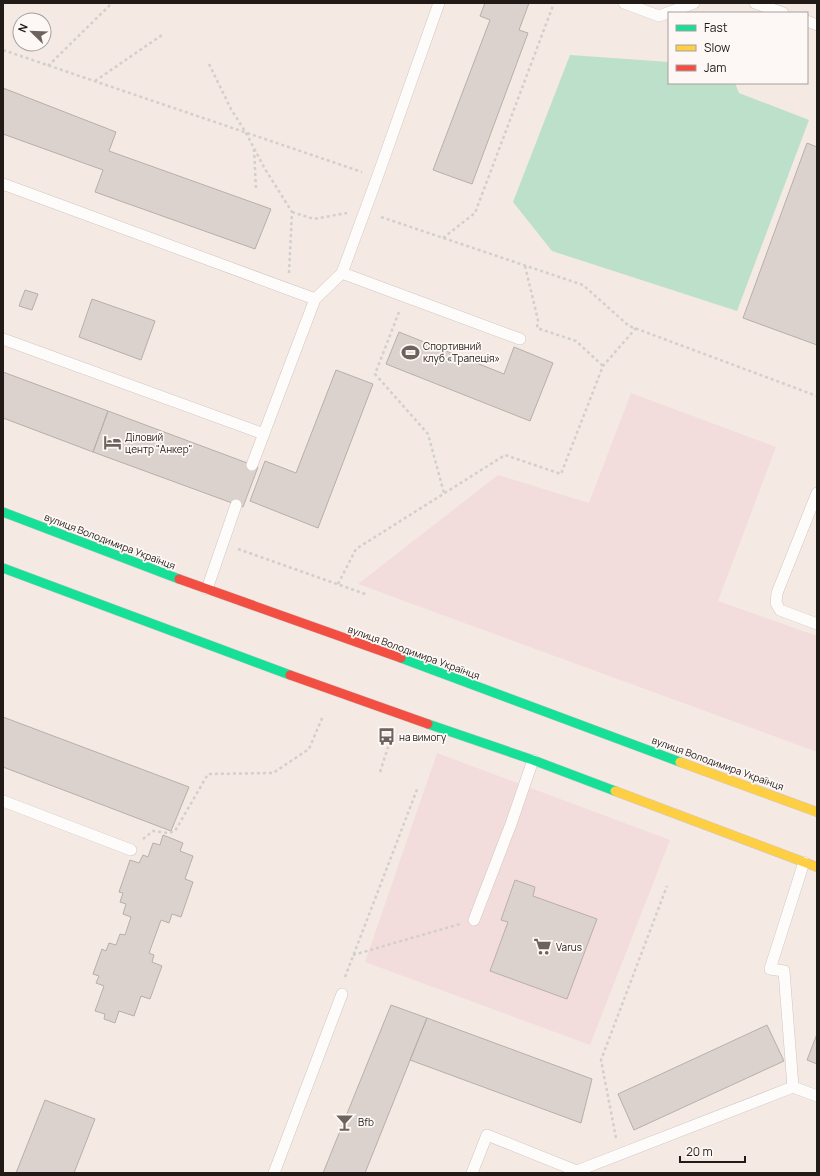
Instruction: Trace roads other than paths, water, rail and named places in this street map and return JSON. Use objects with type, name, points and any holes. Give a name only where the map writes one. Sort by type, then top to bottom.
[{"type":"street","name":"вулиця Володимира Українця","points":[[3,512],[206,589],[351,640],[817,812]]},
{"type":"street","points":[[3,568],[333,690],[533,760],[817,867]]},
{"type":"lane","points":[[252,464],[315,299],[342,273],[378,178],[439,3]]},
{"type":"lane","points":[[624,3],[659,16],[668,13]]},
{"type":"lane","points":[[670,12],[694,3]]},
{"type":"lane","points":[[755,3],[780,12]]},
{"type":"lane","points":[[3,184],[315,299]]},
{"type":"lane","points":[[342,273],[520,339]]},
{"type":"lane","points":[[3,338],[264,434]]},
{"type":"lane","points":[[817,493],[777,593],[776,603],[780,610],[817,624]]},
{"type":"lane","points":[[206,589],[236,505]]},
{"type":"lane","points":[[474,920],[511,824],[533,760]]},
{"type":"lane","points":[[3,801],[131,850]]},
{"type":"lane","points":[[793,1087],[784,971],[770,969],[804,862]]},
{"type":"lane","points":[[274,1173],[342,994]]},
{"type":"lane","points":[[472,1173],[488,1135],[577,1172],[793,1087],[817,1096]]},
{"type":"place","name":"Спортивний клуб «Трапеція»","points":[[410,352]]},
{"type":"place","name":"Діловий центр \"Анкер\"","points":[[112,443]]},
{"type":"place","name":"на вимогу","points":[[386,737]]},
{"type":"place","name":"Varus","points":[[543,947]]},
{"type":"place","name":"Bfb","points":[[345,1122]]}]
